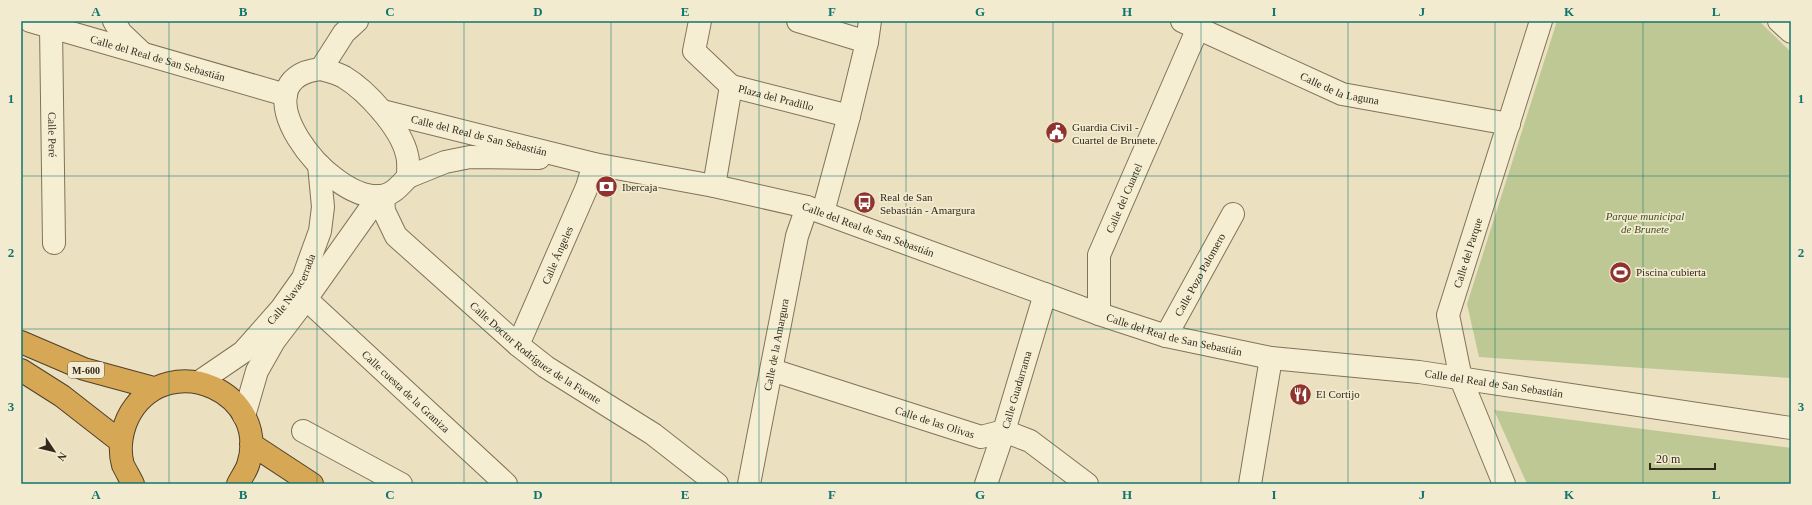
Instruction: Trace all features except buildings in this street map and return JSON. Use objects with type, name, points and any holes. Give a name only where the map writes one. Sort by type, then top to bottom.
[{"type":"highway","name":"M-600","points":[[21,342],[84,369],[154,388]]},
{"type":"highway","points":[[21,370],[62,396],[121,442]]},
{"type":"highway","points":[[133,484],[123,464],[121,442],[126,421],[137,402],[154,388],[184,380],[199,382],[217,388],[233,400],[244,416],[249,429],[251,444],[248,465],[238,484]]},
{"type":"highway","points":[[251,444],[312,484]]},
{"type":"street","name":"Calle del Real de San Sebastián","points":[[30,21],[68,26],[142,53],[286,95]]},
{"type":"street","points":[[114,21],[121,33],[142,53]]},
{"type":"street","points":[[321,69],[344,33],[357,21]]},
{"type":"street","points":[[700,21],[694,51],[731,86]]},
{"type":"street","points":[[798,21],[868,42]]},
{"type":"street","name":"Calle de la Amargura","points":[[749,484],[797,236],[815,210],[850,116],[868,42],[870,21]]},
{"type":"street","name":"Calle del Parque","points":[[1504,484],[1461,379],[1448,316],[1541,21]]},
{"type":"street","points":[[1780,21],[1791,32]]},
{"type":"street","name":"Calle de la Laguna","points":[[1194,23],[1342,94],[1509,124]]},
{"type":"street","name":"Calle del Cuartel","points":[[1099,314],[1099,255],[1194,23]]},
{"type":"street","name":"Calle Peré","points":[[54,243],[68,26]]},
{"type":"street","points":[[321,69],[343,77],[368,96],[382,111],[398,134],[407,154],[408,177],[392,192],[381,196],[372,196],[346,185],[318,165],[299,140],[286,112],[286,95],[291,80],[308,70],[321,69]]},
{"type":"street","name":"Plaza del Pradillo","points":[[714,186],[731,86],[850,116]]},
{"type":"street","name":"Calle del Real de San Sebastián","points":[[382,111],[585,161],[714,186],[815,210],[1099,314],[1166,336],[1271,358],[1419,372],[1791,428]]},
{"type":"street","name":"Calle del Real de San Sebastián","points":[[408,177],[445,162],[470,158],[585,161]]},
{"type":"street","name":"Calle Ángeles","points":[[518,345],[587,187],[585,161]]},
{"type":"street","name":"Calle Navacerrada","points":[[199,382],[243,352],[281,309],[303,278],[320,231],[323,207],[318,165]]},
{"type":"street","name":"Calle Navacerrada","points":[[244,416],[256,371],[274,341],[381,196]]},
{"type":"street","name":"Calle Doctor Rodríguez de la Fuente","points":[[381,196],[384,211],[396,236],[518,345],[546,367],[653,434],[717,484]]},
{"type":"street","name":"Calle Pozo Palomero","points":[[1166,336],[1233,214]]},
{"type":"street","name":"Calle Guadarrama","points":[[986,484],[1045,294]]},
{"type":"street","name":"Calle cuesta de la Graniza","points":[[306,299],[506,484]]},
{"type":"street","points":[[1250,484],[1271,358]]},
{"type":"street","name":"Calle de las Olivas","points":[[772,370],[982,437],[1004,430]]},
{"type":"street","points":[[1004,430],[1030,440],[1087,484]]},
{"type":"street","points":[[303,431],[401,484]]},
{"type":"green space","name":"Parque municipal de Brunete","points":[[1557,21],[1759,21],[1791,52],[1791,378],[1479,357],[1467,304]]},
{"type":"green space","points":[[1494,410],[1791,448],[1791,484],[1527,484]]},
{"type":"place","name":"Guardia Civil - Cuartel de Brunete.","points":[[1057,133]]},
{"type":"place","name":"Ibercaja","points":[[606,187]]},
{"type":"place","name":"Real de San Sebastián - Amargura","points":[[865,203]]},
{"type":"place","name":"Piscina cubierta","points":[[1620,272]]},
{"type":"place","name":"El Cortijo","points":[[1300,394]]}]
